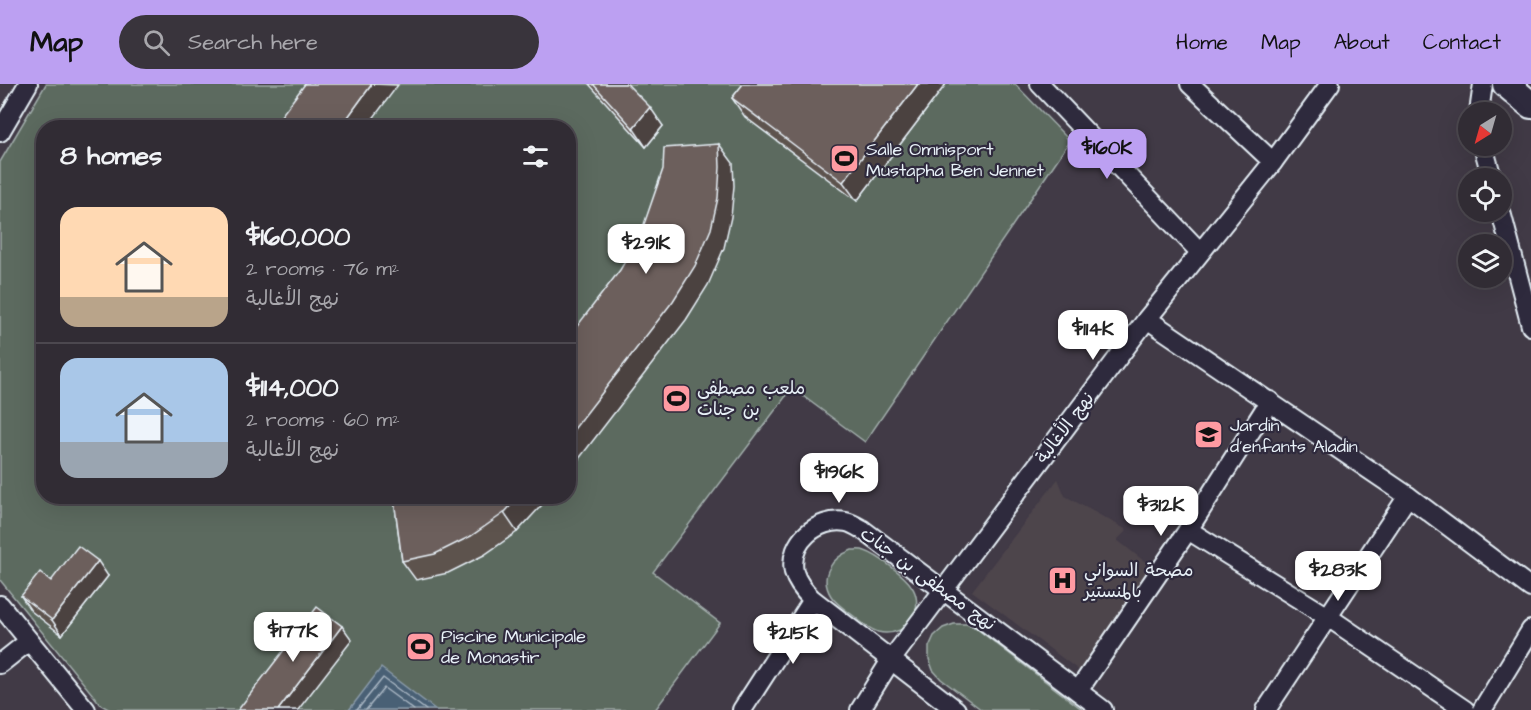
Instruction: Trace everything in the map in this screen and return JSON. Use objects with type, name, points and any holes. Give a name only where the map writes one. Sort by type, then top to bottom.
[{"type":"main road","points":[[1506,84],[1531,105]]},
{"type":"street","points":[[0,132],[28,84]]},
{"type":"street","points":[[1040,84],[1200,252]]},
{"type":"street","points":[[1190,84],[1273,162]]},
{"type":"street","name":"نهج الأغالبة","points":[[860,710],[891,660],[1147,319],[1273,162],[1330,84]]},
{"type":"street","points":[[1480,102],[1483,84]]},
{"type":"street","points":[[1504,222],[1531,326]]},
{"type":"street","points":[[1147,319],[1408,496],[1531,588]]},
{"type":"street","points":[[1078,691],[1188,530],[1270,401]]},
{"type":"street","points":[[1266,710],[1408,496]]},
{"type":"street","name":"نهج مصطفى بن جنات","points":[[956,710],[813,600],[800,586],[794,571],[795,554],[802,538],[814,527],[830,522],[847,522],[863,530],[1103,710]]},
{"type":"street","points":[[1188,530],[1328,617],[1465,710]]},
{"type":"street","points":[[742,710],[813,600]]},
{"type":"street","points":[[0,605],[86,710]]},
{"type":"street","points":[[1482,710],[1531,630]]},
{"type":"street","points":[[0,664],[29,641]]},
{"type":"shaded area","name":"مصحة السواني بالمنستير","points":[[1058,479],[1065,496],[1127,530],[1117,540],[1153,568],[1084,674],[972,591]]},
{"type":"green space","name":"ملعب مصطفى بن جنات","points":[[46,84],[1015,84],[1070,141],[865,442],[792,388],[653,572],[720,623],[655,710],[110,710],[101,705],[0,580],[0,162]]},
{"type":"green space","points":[[852,550],[863,550],[877,557],[909,582],[917,603],[912,619],[905,627],[889,633],[875,631],[831,596],[827,588],[827,574],[839,557]]},
{"type":"green space","points":[[954,624],[966,624],[977,629],[1083,710],[982,710],[941,679],[933,670],[929,659],[929,647],[934,636],[943,628]]},
{"type":"water","points":[[381,668],[436,710],[349,710]]},
{"type":"building","points":[[305,84],[372,84],[346,120],[278,120]]},
{"type":"building","points":[[593,84],[627,84],[650,107],[633,128]]},
{"type":"building","name":"Salle Omnisport Mustapha Ben Jennet","points":[[743,84],[918,84],[843,182],[732,98]]},
{"type":"building","points":[[719,144],[718,198],[711,229],[695,266],[673,301],[576,427],[576,328],[620,270],[640,236],[663,169],[664,148]]},
{"type":"building","points":[[395,504],[512,504],[504,513],[471,536],[435,554],[402,561]]},
{"type":"building","points":[[78,546],[98,561],[52,620],[21,596],[40,572],[51,581]]},
{"type":"building","points":[[317,607],[342,626],[278,710],[238,710]]},
{"type":"place","name":"Salle Omnisport Mustapha Ben Jennet","points":[[845,159]]},
{"type":"place","name":"ملعب مصطفى بن جنات","points":[[676,398]]},
{"type":"place","name":"Jardin d'enfants Aladin","points":[[1209,435]]},
{"type":"place","name":"مصحة السواني بالمنستير","points":[[1063,580]]},
{"type":"place","name":"Piscine Municipale de Monastir","points":[[420,646]]}]
